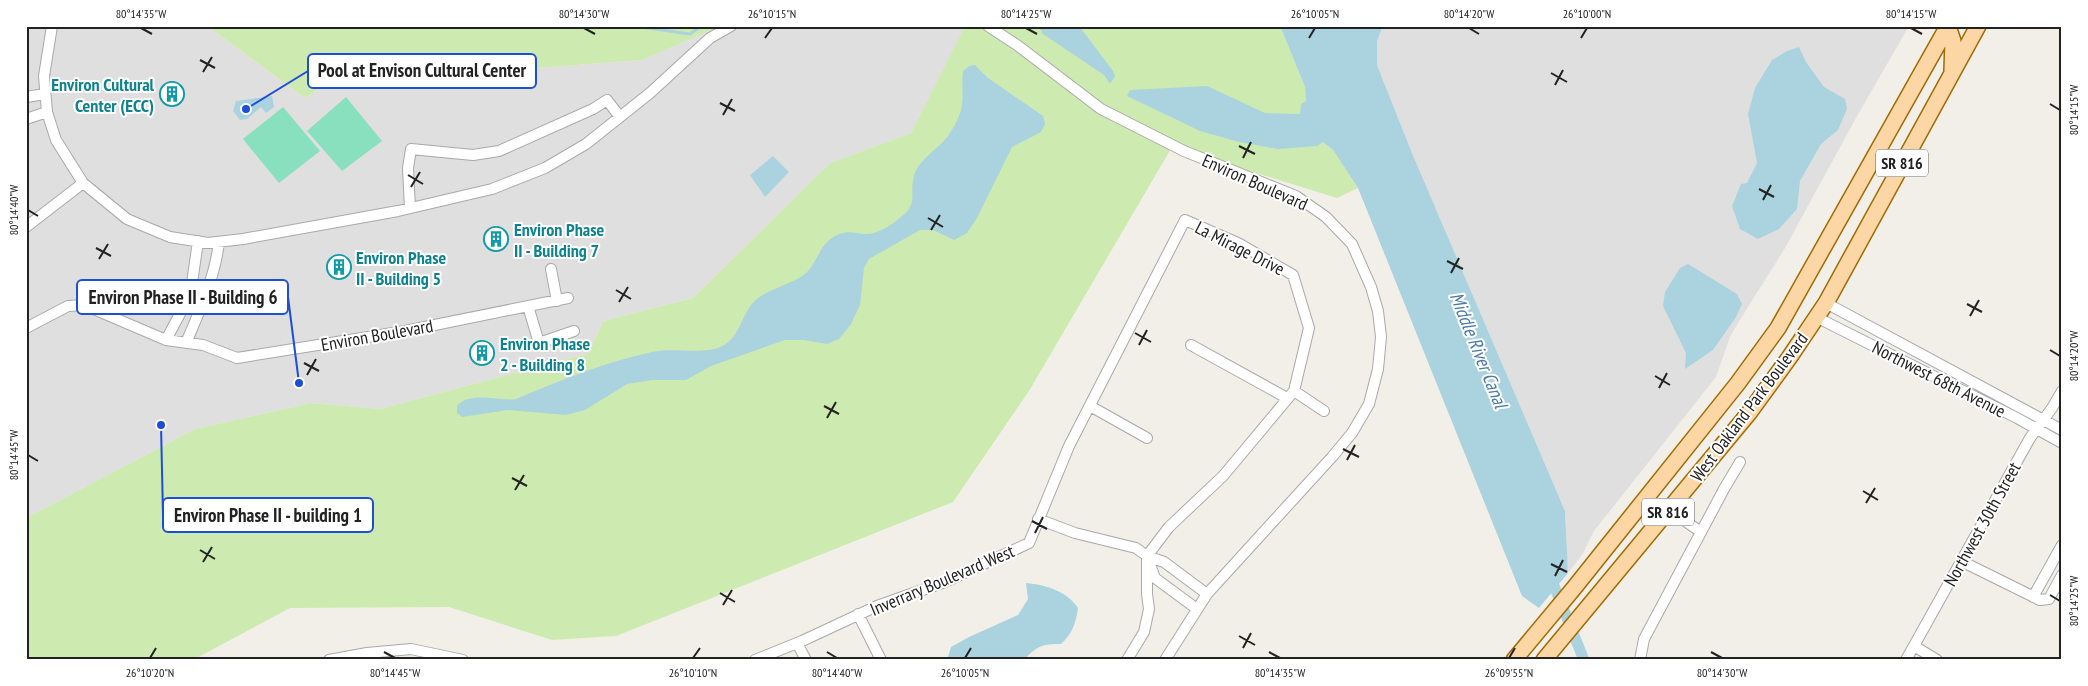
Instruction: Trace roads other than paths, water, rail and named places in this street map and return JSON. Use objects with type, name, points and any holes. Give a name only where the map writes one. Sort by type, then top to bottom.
[{"type":"main road","points":[[1948,26],[1953,41],[1952,73]]},
{"type":"main road","name":"West Oakland Park Boulevard","points":[[1514,660],[1738,383],[1778,328],[1948,26]]},
{"type":"main road","name":"West Oakland Park Boulevard","points":[[1545,658],[1754,407],[1826,303],[1952,73],[1974,28]]},
{"type":"street","points":[[52,26],[44,76],[47,112],[56,140],[83,183],[127,219],[170,237],[208,243],[243,240],[410,208],[492,189],[545,168],[586,144],[650,93],[710,38],[731,26]]},
{"type":"street","name":"Environ Boulevard","points":[[988,26],[1017,45],[1102,109],[1184,151],[1296,196],[1326,217],[1352,244],[1371,287],[1378,311],[1381,337],[1378,370],[1369,404],[1352,433],[1207,594],[1165,660]]},
{"type":"street","points":[[26,98],[46,94]]},
{"type":"street","points":[[410,208],[408,168],[411,149],[473,155],[499,151],[593,109],[607,100],[620,117]]},
{"type":"street","points":[[26,119],[47,112]]},
{"type":"street","points":[[26,227],[83,183]]},
{"type":"street","name":"La Mirage Drive","points":[[1038,519],[1069,446],[1185,220],[1238,243],[1293,275],[1309,328],[1290,395],[1223,476],[1169,527],[1147,556]]},
{"type":"street","points":[[166,340],[182,310],[192,283],[198,242]]},
{"type":"street","points":[[186,343],[217,262],[219,242]]},
{"type":"street","points":[[551,268],[557,301]]},
{"type":"street","name":"Environ Boulevard","points":[[26,328],[68,306],[84,305],[166,340],[202,345],[237,358],[405,331],[568,298]]},
{"type":"street","name":"Northwest 68th Avenue","points":[[1826,303],[2062,430]]},
{"type":"street","points":[[528,306],[539,343],[574,331]]},
{"type":"street","name":"Northwest 68th Avenue","points":[[1816,317],[2062,443]]},
{"type":"street","points":[[1191,344],[1324,411]]},
{"type":"street","name":"Northwest 30th Street","points":[[1907,660],[2035,429],[2052,408],[2062,391]]},
{"type":"street","points":[[1090,406],[1147,438]]},
{"type":"street","points":[[1640,660],[1644,639],[1740,462]]},
{"type":"street","points":[[1669,510],[1701,532]]},
{"type":"street","points":[[1038,519],[1075,533],[1136,548],[1147,556],[1164,562],[1207,594]]},
{"type":"street","name":"Inverrary Boulevard West","points":[[755,660],[797,643],[858,614],[945,582],[1029,543],[1038,519]]},
{"type":"street","points":[[2033,597],[2062,545]]},
{"type":"street","points":[[1147,556],[1155,578],[1197,609]]},
{"type":"street","points":[[1127,660],[1144,632],[1149,610],[1146,594],[1147,556]]},
{"type":"street","points":[[1961,562],[2040,600],[2049,599],[2062,575]]},
{"type":"street","name":"Inverrary Boulevard West","points":[[858,614],[881,660]]},
{"type":"street","points":[[797,643],[806,660]]},
{"type":"street","points":[[1914,646],[1937,660]]},
{"type":"street","points":[[336,659],[411,648],[463,660]]},
{"type":"water","points":[[1038,26],[1079,26],[1113,71],[1115,76],[1110,84],[1104,75],[1043,34]]},
{"type":"water","points":[[1280,26],[1383,26],[1377,41],[1377,65],[1412,153],[1565,511],[1568,573],[1539,608],[1522,596],[1358,188],[1333,150],[1323,142],[1317,146],[1278,149],[1239,142],[1200,131],[1127,96],[1130,90],[1207,86],[1265,113],[1300,114],[1301,104],[1306,101],[1305,87]]},
{"type":"water","points":[[1799,47],[1806,62],[1824,87],[1845,99],[1847,109],[1838,130],[1821,144],[1800,181],[1797,209],[1779,229],[1758,239],[1740,229],[1732,206],[1741,184],[1747,183],[1757,163],[1748,114],[1755,88],[1772,60],[1787,51]]},
{"type":"water","points":[[975,65],[988,78],[1043,116],[1045,124],[1041,132],[1012,147],[977,218],[967,233],[954,240],[933,230],[920,230],[869,259],[864,268],[860,305],[851,324],[839,339],[827,344],[804,340],[785,340],[711,366],[686,380],[652,380],[627,384],[585,410],[566,415],[508,410],[462,417],[457,413],[457,406],[463,401],[477,398],[516,399],[582,372],[634,356],[669,350],[696,351],[712,349],[727,343],[737,331],[752,304],[764,294],[804,275],[830,239],[846,232],[869,234],[879,231],[907,212],[912,203],[913,182],[916,170],[944,141],[954,126],[962,105],[963,71],[969,66]]},
{"type":"water","points":[[272,96],[274,107],[266,113],[261,107],[247,119],[240,120],[233,111],[236,101]]},
{"type":"water","points":[[773,156],[789,172],[765,197],[750,175]]},
{"type":"water","points":[[1688,264],[1737,294],[1742,304],[1736,317],[1713,350],[1685,369],[1686,353],[1663,306],[1665,292],[1680,268]]},
{"type":"water","points":[[1026,583],[1041,585],[1062,593],[1078,608],[1073,628],[1061,644],[1040,647],[1024,660],[947,660],[951,647],[1018,615],[1028,599]]},
{"type":"waterway","points":[[634,26],[690,34],[701,26]]},
{"type":"waterway","name":"Middle River Canal","points":[[1550,576],[1584,660]]},
{"type":"place","name":"Environ Cultural Center (ECC)","points":[[172,94]]},
{"type":"place","name":"Pool at Envison Cultural Center","points":[[246,109]]},
{"type":"place","name":"Environ Phase II - Building 7","points":[[496,239]]},
{"type":"place","name":"Environ Phase II - Building 5","points":[[339,267]]},
{"type":"place","name":"Environ Phase 2 - Building 8","points":[[482,353]]},
{"type":"place","name":"Environ Phase II - Building 6","points":[[299,383]]},
{"type":"place","name":"Environ Phase II - building 1","points":[[161,425]]}]
